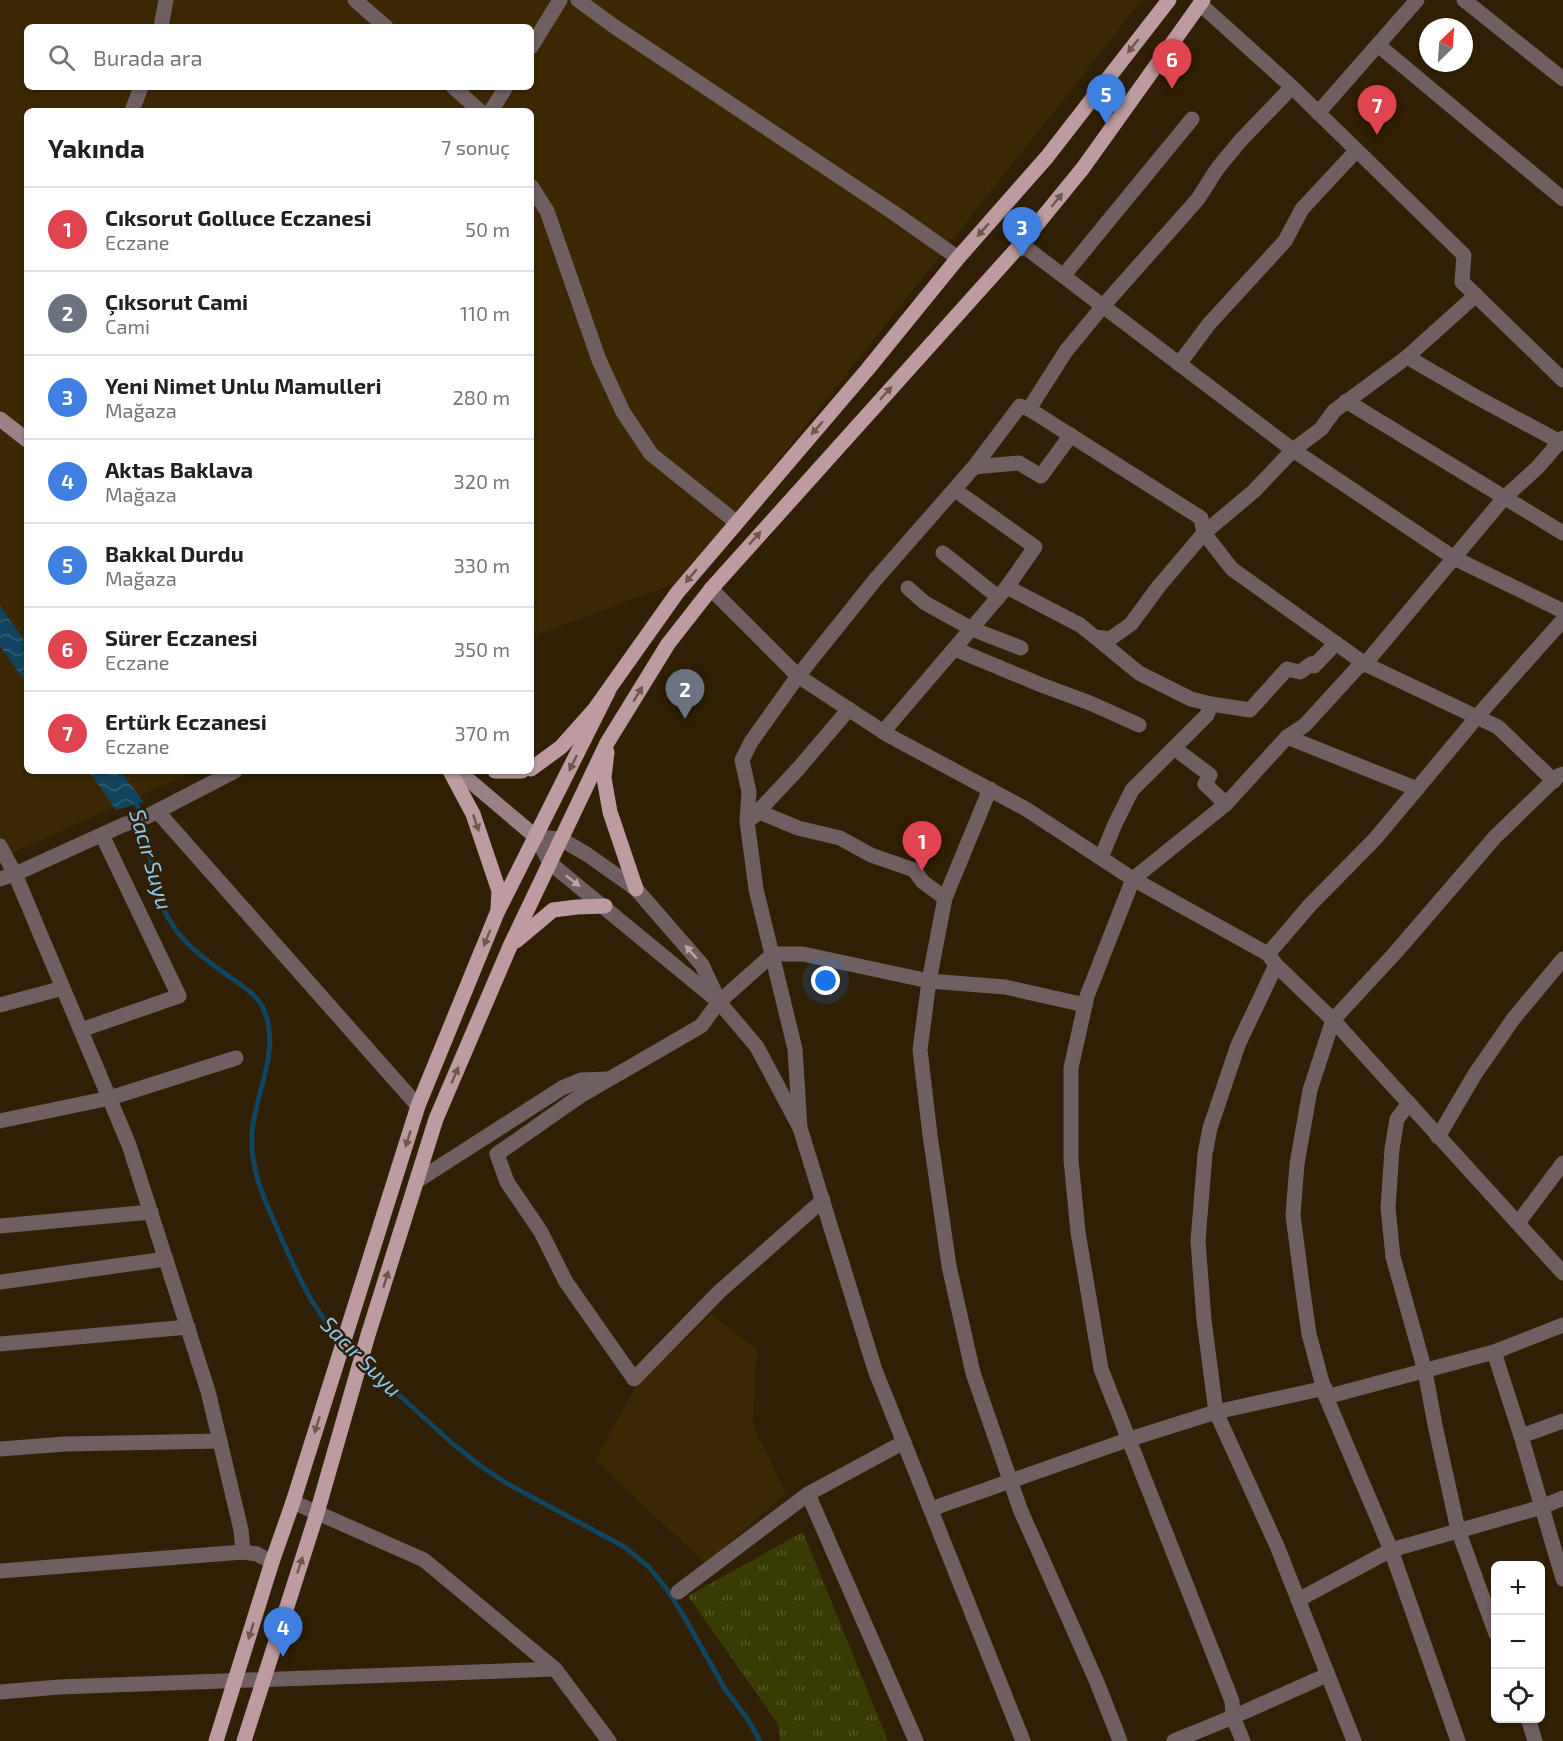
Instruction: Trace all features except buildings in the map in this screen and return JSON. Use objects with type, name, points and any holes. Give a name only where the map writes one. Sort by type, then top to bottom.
[{"type":"main road","points":[[534,767],[561,747],[608,692],[677,593],[867,370],[958,258],[1047,158],[1168,0]]},
{"type":"main road","points":[[244,1741],[317,1513],[368,1335],[436,1119],[511,944],[608,743],[668,644],[711,589],[1021,244],[1083,168],[1201,2]]},
{"type":"main road","points":[[0,419],[24,438]]},
{"type":"main road","points":[[216,1741],[418,1106],[497,913],[608,692]]},
{"type":"main road","points":[[608,743],[604,778],[610,812],[636,889]]},
{"type":"main road","points":[[452,774],[473,814],[499,891],[497,913]]},
{"type":"main road","points":[[462,774],[536,837]]},
{"type":"main road","points":[[511,944],[553,910],[604,906]]},
{"type":"street","points":[[162,24],[166,0]]},
{"type":"street","points":[[355,0],[383,24]]},
{"type":"street","points":[[534,41],[560,0]]},
{"type":"street","points":[[578,0],[958,258]]},
{"type":"street","points":[[1318,113],[1417,0]]},
{"type":"street","points":[[1464,0],[1563,79]]},
{"type":"street","points":[[1201,2],[1292,87],[1464,255],[1462,282],[1563,380]]},
{"type":"street","points":[[1378,45],[1563,199]]},
{"type":"street","points":[[1029,409],[1066,351],[1198,199],[1241,140],[1292,87]]},
{"type":"street","points":[[133,108],[140,90]]},
{"type":"street","points":[[456,90],[477,108]]},
{"type":"street","points":[[493,108],[504,90]]},
{"type":"street","points":[[1064,275],[1192,119]]},
{"type":"street","points":[[1179,364],[1209,324],[1285,241],[1302,209],[1356,151]]},
{"type":"street","points":[[534,191],[547,211],[599,360],[623,412],[651,454],[736,522]]},
{"type":"street","points":[[1021,244],[1293,450],[1454,558],[1563,611]]},
{"type":"street","points":[[1095,637],[1110,639],[1131,624],[1159,586],[1204,533],[1254,490],[1293,450],[1321,429],[1334,411],[1407,357],[1476,295]]},
{"type":"street","points":[[1243,1741],[1233,1718],[1232,1701],[1101,1370],[1078,1233],[1071,1160],[1071,1068],[1087,996],[1132,879],[1226,804],[1287,736],[1305,725],[1358,667],[1365,664],[1504,498],[1538,467],[1561,440],[1407,357]]},
{"type":"street","points":[[1346,401],[1563,533]]},
{"type":"street","points":[[800,1128],[795,1049],[756,889],[753,816],[742,760],[751,742],[798,676],[875,580],[974,467],[1020,406],[1029,409],[1201,518],[1204,533],[1232,569],[1365,664],[1498,727],[1558,777],[1495,837],[1396,952],[1333,1020],[1310,1090],[1297,1164],[1293,1215],[1309,1334],[1325,1393],[1391,1550],[1458,1741]]},
{"type":"street","points":[[974,467],[1019,463],[1041,476],[1071,435]]},
{"type":"street","points":[[883,732],[972,629],[1035,547],[955,490]]},
{"type":"street","points":[[943,553],[1002,592],[1080,625],[1139,673],[1191,699],[1211,704],[1250,710],[1287,669],[1300,672],[1311,664],[1314,666],[1336,644]]},
{"type":"street","points":[[908,588],[925,603],[972,629],[1021,648]]},
{"type":"street","points":[[711,589],[798,676],[883,732],[1026,809],[1132,879],[1272,960],[1333,1020],[1563,1273]]},
{"type":"street","points":[[1354,1741],[1277,1546],[1216,1412],[1204,1320],[1198,1241],[1205,1154],[1218,1103],[1238,1045],[1272,960],[1310,905],[1376,839],[1477,717],[1563,620]]},
{"type":"street","points":[[955,649],[1140,725]]},
{"type":"street","points":[[1101,858],[1132,790],[1207,715],[1211,704]]},
{"type":"street","points":[[753,816],[798,769],[849,709]]},
{"type":"street","points":[[1287,736],[1417,789]]},
{"type":"street","points":[[1174,748],[1210,775],[1205,784],[1226,804]]},
{"type":"street","points":[[0,879],[152,814],[229,774]]},
{"type":"street","points":[[990,789],[945,898],[929,981],[920,1050],[930,1135],[949,1266],[973,1373],[1020,1509],[1096,1680],[1120,1741]]},
{"type":"street","points":[[152,814],[418,1106]]},
{"type":"street","points":[[753,816],[840,838],[871,855],[914,870],[923,882],[945,898]]},
{"type":"street","points":[[81,1030],[179,996],[102,835]]},
{"type":"street","points":[[536,837],[561,839],[636,889],[702,965],[719,1002]]},
{"type":"street","points":[[536,837],[550,863],[719,1002],[757,1047],[800,1128],[875,1370],[1023,1741]]},
{"type":"street","points":[[0,846],[15,874],[129,1145],[208,1391],[241,1530],[243,1552]]},
{"type":"street","points":[[823,1200],[719,1292],[634,1379],[566,1282],[541,1232],[507,1182],[497,1154],[580,1096],[701,1026],[719,1002],[773,954],[803,954],[929,981],[1005,987],[1085,1005]]},
{"type":"street","points":[[1438,1137],[1481,1065],[1512,1021],[1563,959]]},
{"type":"street","points":[[0,1005],[63,988]]},
{"type":"street","points":[[0,1120],[110,1098],[236,1058]]},
{"type":"street","points":[[417,1181],[562,1088],[580,1080],[609,1079]]},
{"type":"street","points":[[1409,1103],[1397,1119],[1392,1149],[1388,1208],[1393,1257],[1425,1371],[1458,1530],[1491,1620]]},
{"type":"street","points":[[1518,1223],[1563,1163]]},
{"type":"street","points":[[0,1226],[151,1212]]},
{"type":"street","points":[[0,1282],[166,1259]]},
{"type":"street","points":[[931,1509],[1130,1439],[1216,1412],[1325,1393],[1425,1371],[1494,1352],[1563,1325]]},
{"type":"street","points":[[0,1344],[188,1328]]},
{"type":"street","points":[[1494,1352],[1563,1579]]},
{"type":"street","points":[[1521,1436],[1563,1421]]},
{"type":"street","points":[[0,1449],[65,1444],[220,1441]]},
{"type":"street","points":[[678,1592],[808,1494],[904,1442]]},
{"type":"street","points":[[808,1494],[916,1741]]},
{"type":"street","points":[[1298,1600],[1391,1550],[1542,1507],[1563,1498]]},
{"type":"street","points":[[292,1502],[424,1560],[555,1669],[609,1741]]},
{"type":"street","points":[[0,1571],[243,1552],[257,1554],[272,1562]]},
{"type":"street","points":[[0,1692],[59,1687],[555,1669]]},
{"type":"street","points":[[1174,1741],[1233,1718],[1327,1675]]},
{"type":"street","points":[[1529,1723],[1535,1741]]},
{"type":"shaded area","points":[[0,0],[1142,0],[684,580],[534,636],[534,108],[24,108],[24,774],[188,774],[8,855],[0,843]]},
{"type":"shaded area","points":[[711,1314],[757,1350],[753,1426],[786,1493],[706,1564],[595,1460],[635,1388]]},
{"type":"green space","points":[[803,1532],[888,1741],[780,1741],[778,1724],[688,1596]]},
{"type":"water","points":[[0,606],[24,640],[24,680],[0,646]]},
{"type":"water","points":[[91,774],[122,774],[144,802],[116,810]]},
{"type":"waterway","name":"Sacır Suyu","points":[[134,798],[144,824],[158,892],[167,916],[179,934],[191,946],[248,990],[258,1000],[265,1013],[270,1043],[252,1133],[255,1170],[262,1194],[293,1265],[320,1313],[330,1328],[358,1358],[453,1444],[482,1467],[506,1483],[623,1546],[648,1566],[666,1588],[725,1689],[747,1718],[760,1741]]},
{"type":"place","name":"Sürer Eczanesi","points":[[1172,89]]},
{"type":"place","name":"Bakkal Durdu","points":[[1106,124]]},
{"type":"place","name":"Ertürk Eczanesi","points":[[1377,135]]},
{"type":"place","name":"Yeni Nimet Unlu Mamulleri","points":[[1022,257]]},
{"type":"place","name":"Çıksorut Cami","points":[[685,719]]},
{"type":"place","name":"Cıksorut Golluce Eczanesi","points":[[922,871]]},
{"type":"place","name":"Aktas Baklava","points":[[283,1657]]}]
